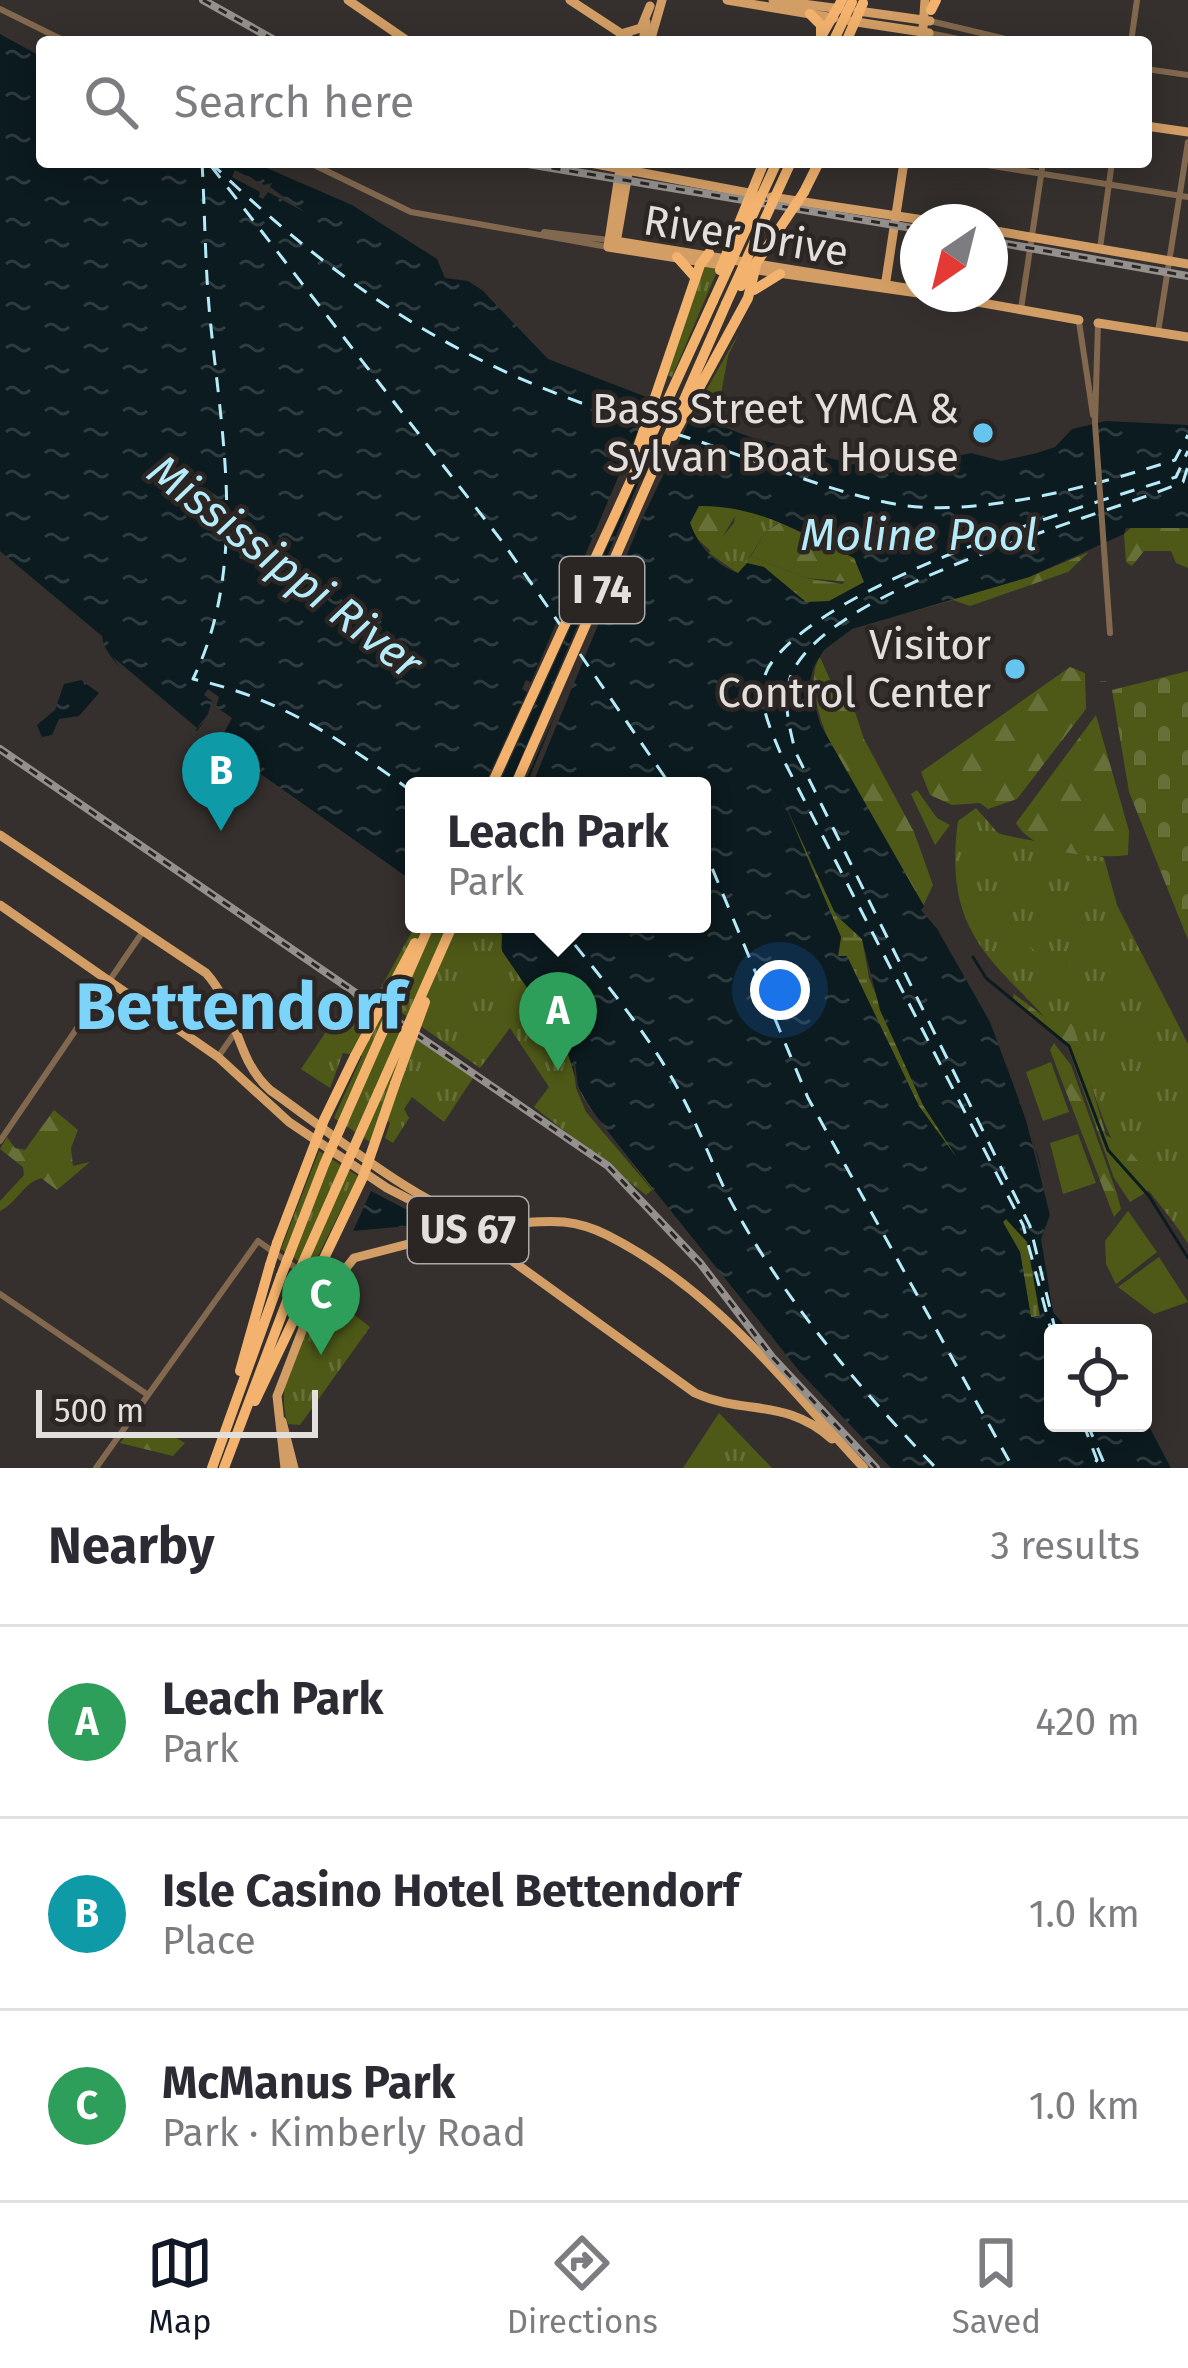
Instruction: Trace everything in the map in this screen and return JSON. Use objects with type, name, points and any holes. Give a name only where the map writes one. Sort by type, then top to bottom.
[{"type":"highway","points":[[827,36],[858,1]]},
{"type":"highway","points":[[848,36],[858,1]]},
{"type":"highway","points":[[810,14],[821,26],[822,36]]},
{"type":"highway","points":[[826,36],[831,28],[850,21]]},
{"type":"highway","points":[[719,302],[762,168]]},
{"type":"highway","points":[[706,329],[775,168]]},
{"type":"highway","points":[[706,329],[788,168]]},
{"type":"highway","points":[[719,302],[804,192],[816,168]]},
{"type":"highway","points":[[674,252],[691,267],[694,281]]},
{"type":"highway","points":[[679,389],[694,281],[705,257]]},
{"type":"highway","points":[[748,298],[757,266]]},
{"type":"highway","points":[[679,389],[762,281],[780,274]]},
{"type":"highway","name":"I 74","points":[[495,777],[617,507],[706,329]]},
{"type":"highway","name":"I 74","points":[[519,777],[648,481],[679,389]]},
{"type":"highway","points":[[231,1415],[269,1264],[322,1125],[423,933]]},
{"type":"highway","points":[[212,1468],[324,1165],[424,933]]},
{"type":"highway","points":[[224,1468],[293,1285],[450,933]]},
{"type":"highway","points":[[233,1441],[365,1173],[451,933]]},
{"type":"main road","points":[[348,0],[401,36]]},
{"type":"main road","points":[[570,0],[630,36]]},
{"type":"main road","points":[[727,0],[810,14],[837,9]]},
{"type":"main road","points":[[773,0],[927,22]]},
{"type":"main road","points":[[603,22],[635,32],[655,2]]},
{"type":"main road","points":[[644,36],[655,2]]},
{"type":"main road","points":[[837,9],[850,21],[887,27],[927,22]]},
{"type":"main road","points":[[1152,127],[1188,133]]},
{"type":"main road","points":[[612,244],[622,213],[625,168]]},
{"type":"main road","points":[[612,244],[625,168]]},
{"type":"main road","points":[[636,168],[900,216]]},
{"type":"main road","points":[[885,289],[903,168]]},
{"type":"main road","points":[[622,213],[627,236],[674,252]]},
{"type":"main road","points":[[1008,233],[1188,264]]},
{"type":"main road","name":"River Drive","points":[[612,244],[900,289]]},
{"type":"main road","name":"River Drive","points":[[757,266],[780,274],[900,291]]},
{"type":"main road","name":"River Drive","points":[[1008,307],[1079,320]]},
{"type":"main road","points":[[1098,323],[1188,337]]},
{"type":"main road","name":"US 67","points":[[0,836],[197,966],[221,992],[253,1072],[277,1095],[452,1215],[682,1384],[719,1402],[764,1405],[800,1415],[854,1458]]},
{"type":"main road","name":"US 67","points":[[0,904],[218,1057],[317,1142],[365,1173],[452,1215],[489,1222],[559,1218],[609,1236],[700,1294],[864,1468]]},
{"type":"main road","points":[[285,1468],[277,1424],[280,1384],[300,1328],[361,1253],[416,1242],[452,1215]]},
{"type":"main road","points":[[764,1405],[782,1395],[779,1376]]},
{"type":"main road","points":[[280,1384],[283,1426],[295,1468]]},
{"type":"street","points":[[1132,36],[1137,0]]},
{"type":"street","points":[[0,9],[55,36]]},
{"type":"street","points":[[927,22],[959,36]]},
{"type":"street","points":[[927,22],[991,36]]},
{"type":"street","points":[[1152,70],[1188,75]]},
{"type":"street","points":[[1158,332],[1188,142]]},
{"type":"street","name":"River Drive","points":[[321,168],[417,214],[612,244]]},
{"type":"street","points":[[999,168],[1188,197]]},
{"type":"street","points":[[1021,309],[1042,168]]},
{"type":"street","points":[[1100,248],[1111,168]]},
{"type":"street","points":[[1079,320],[1108,558],[1110,633]]},
{"type":"street","points":[[1094,418],[1100,370],[1098,323]]},
{"type":"street","points":[[0,1141],[144,931]]},
{"type":"street","points":[[218,1057],[255,1004]]},
{"type":"street","points":[[96,1468],[258,1240],[327,1290]]},
{"type":"street","points":[[0,1294],[148,1395]]},
{"type":"green space","points":[[704,266],[718,269],[672,377],[667,375]]},
{"type":"green space","points":[[740,331],[728,356],[718,410],[696,408]]},
{"type":"green space","points":[[698,506],[736,506],[738,511],[713,553],[695,537],[690,523]]},
{"type":"green space","points":[[736,506],[780,522],[766,531],[739,574],[709,553],[734,523]]},
{"type":"green space","points":[[781,522],[845,554],[860,571],[850,582],[806,578],[751,556],[766,531]]},
{"type":"green space","points":[[1132,527],[1188,528],[1188,568],[1176,563],[1171,551],[1144,551],[1132,566],[1126,562],[1124,534]]},
{"type":"green space","points":[[1089,552],[1068,572],[970,606],[953,600],[900,615],[1029,577]]},
{"type":"green space","points":[[844,554],[853,554],[869,582],[814,614],[738,569],[751,556],[806,578],[842,584],[860,570]]},
{"type":"green space","points":[[820,657],[832,684],[850,697],[864,739],[914,832],[933,885],[923,906],[831,745],[818,710],[814,680]]},
{"type":"green space","points":[[1070,667],[1085,673],[1086,709],[1017,799],[988,809],[980,803],[952,805],[930,795],[921,772]]},
{"type":"green space","points":[[1188,671],[1188,940],[1129,792],[1112,690]]},
{"type":"green space","points":[[1096,715],[1129,831],[1128,855],[1083,855],[1051,848],[1025,834],[1016,823]]},
{"type":"green space","points":[[917,790],[937,818],[950,825],[935,845],[911,794]]},
{"type":"green space","points":[[780,795],[836,915],[862,939],[869,978],[923,1105],[958,1158],[923,1116],[838,956],[841,937]]},
{"type":"green space","points":[[976,808],[998,833],[1104,858],[1117,905],[1188,1044],[1188,1244],[1117,1148],[1076,1055],[970,929],[955,865],[958,821]]},
{"type":"green space","points":[[411,933],[502,934],[501,948],[565,1044],[585,1101],[656,1187],[646,1195],[534,1107],[549,1087],[510,1028],[480,1068],[377,995]]},
{"type":"green space","points":[[1030,946],[1042,958],[1056,950],[1073,960],[1059,982],[1045,977]]},
{"type":"green space","points":[[352,993],[473,1078],[444,1122],[412,1097],[404,1109],[409,1118],[393,1143],[385,1138],[390,1123],[380,1116],[370,1142],[334,1118],[362,1056],[343,1053],[330,1088],[301,1069]]},
{"type":"green space","points":[[1014,994],[1054,1024],[1073,1024],[1106,1135],[1126,1147],[1158,1185],[1130,1202],[1114,1178],[1067,1045],[1012,1001]]},
{"type":"green space","points":[[1054,1043],[1071,1065],[1117,1194],[1121,1209],[1114,1217],[1050,1050]]},
{"type":"green space","points":[[1051,1062],[1069,1112],[1043,1121],[1026,1072]]},
{"type":"green space","points":[[54,1110],[78,1130],[71,1148],[73,1166],[90,1162],[57,1190],[41,1178],[34,1181],[0,1211],[0,1201],[24,1175],[23,1167],[0,1149],[7,1137],[15,1148],[25,1150]]},
{"type":"green space","points":[[1078,1134],[1096,1183],[1063,1194],[1050,1143]]},
{"type":"green space","points":[[319,1151],[358,1176],[311,1270],[281,1249]]},
{"type":"green space","points":[[1128,1211],[1157,1252],[1116,1284],[1106,1264],[1105,1241]]},
{"type":"green space","points":[[1007,1218],[1027,1241],[1041,1315],[1031,1318],[1020,1252],[1002,1222]]},
{"type":"green space","points":[[1159,1257],[1188,1302],[1154,1314],[1118,1287]]},
{"type":"green space","points":[[331,1297],[370,1327],[300,1425],[288,1424],[284,1391],[293,1355],[310,1322]]},
{"type":"green space","points":[[719,1413],[772,1468],[683,1468]]},
{"type":"green space","points":[[173,1436],[185,1443],[173,1456],[120,1443],[124,1438]]},
{"type":"water","points":[[0,34],[36,54],[36,168],[267,168],[352,205],[437,259],[445,278],[468,281],[482,290],[548,359],[750,437],[887,473],[930,467],[937,460],[971,453],[1001,461],[1037,453],[1055,447],[1072,429],[1106,421],[1188,425],[1188,528],[1126,528],[1124,534],[1029,577],[852,629],[824,650],[809,684],[820,724],[996,1032],[1039,1159],[1050,1215],[1041,1239],[1053,1312],[1063,1324],[1044,1324],[1044,1432],[1152,1432],[1171,1468],[891,1468],[800,1372],[598,1120],[578,1087],[565,1044],[502,951],[500,933],[711,933],[711,777],[405,777],[405,877],[217,745],[230,718],[215,707],[197,731],[127,675],[102,638],[0,552]],"holes":[[[699,506],[742,511],[854,558],[864,582],[829,601],[806,602],[764,567],[747,563],[738,573],[722,565],[708,553],[690,523]],[[781,795],[836,915],[862,939],[880,1010],[923,1105],[957,1158],[919,1106],[847,956],[838,956],[841,937]],[[1006,1219],[1027,1242],[1040,1316],[1031,1317],[1020,1252],[1003,1222]]]},
{"type":"water","points":[[81,680],[99,693],[79,716],[59,719],[52,735],[42,737],[37,725],[55,710],[64,684]]},
{"type":"water","points":[[371,1191],[411,1212],[418,1225],[353,1231]]},
{"type":"pier","points":[[235,170],[264,185],[272,183],[270,187],[306,213],[268,192],[263,199],[259,197],[260,192],[232,177]]},
{"type":"pier","points":[[654,393],[655,411],[663,397],[695,409],[640,523],[535,777],[530,777],[559,706],[527,777],[513,777],[670,409],[502,777],[488,777],[527,692],[522,689],[526,680],[531,682]]},
{"type":"pier","points":[[0,551],[102,636],[105,651],[0,560]]},
{"type":"pier","points":[[113,657],[197,728],[212,701],[204,695],[208,689],[219,697],[215,710],[192,734],[133,688]]},
{"type":"pier","points":[[215,706],[232,718],[218,744],[405,876],[405,883],[212,749],[227,719]]},
{"type":"pier","points":[[927,903],[926,910],[942,927],[981,993],[1011,1064],[1054,1216],[1042,1242],[1050,1215],[1025,1116],[990,1022],[940,932],[921,910]]},
{"type":"pier","points":[[573,1062],[585,1101],[658,1197],[586,1112],[576,1088]]},
{"type":"waterway","points":[[973,957],[986,978],[1069,1046],[1108,1150],[1149,1196],[1188,1258]]},
{"type":"ferry route","points":[[202,168],[208,299],[227,501],[221,592],[193,679],[283,710],[405,787]]},
{"type":"ferry route","points":[[213,168],[504,544],[561,626]]},
{"type":"ferry route","points":[[217,168],[310,250],[410,321],[519,378],[644,424]]},
{"type":"ferry route","points":[[676,434],[839,490],[927,507],[999,503],[1110,480],[1175,460],[1188,435]]},
{"type":"ferry route","points":[[1049,1324],[1023,1225],[782,757],[768,722],[763,685],[772,662],[803,632],[848,603],[960,550],[1176,477],[1188,451]]},
{"type":"ferry route","points":[[1054,1324],[1030,1226],[795,751],[788,687],[813,645],[853,615],[966,560],[1183,482],[1188,466]]},
{"type":"ferry route","points":[[580,654],[665,777]]},
{"type":"ferry route","points":[[711,866],[808,1098],[1013,1468]]},
{"type":"ferry route","points":[[565,933],[658,1055],[735,1209],[778,1279],[853,1377],[936,1468]]},
{"type":"ferry route","points":[[1086,1432],[1097,1460],[1091,1468]]},
{"type":"ferry route","points":[[1091,1432],[1106,1468]]},
{"type":"railway","points":[[203,0],[267,36]]},
{"type":"railway","points":[[552,168],[900,226]]},
{"type":"railway","points":[[1008,244],[1188,276]]},
{"type":"railway","points":[[0,749],[608,1166],[700,1263],[772,1357],[876,1468]]},
{"type":"place","name":"Bass Street YMCA & Sylvan Boat House","points":[[983,433]]},
{"type":"place","name":"Visitor Control Center","points":[[1015,669]]},
{"type":"place","name":"Isle Casino Hotel Bettendorf","points":[[221,831]]},
{"type":"place","name":"Leach Park","points":[[558,1071]]},
{"type":"place","name":"McManus Park","points":[[321,1355]]},
{"type":"district","name":"Bettendorf","points":[[240,1006]]},
{"type":"water label","name":"Moline Pool","points":[[919,535]]},
{"type":"water label","name":"Mississippi River","points":[[285,567]]}]
